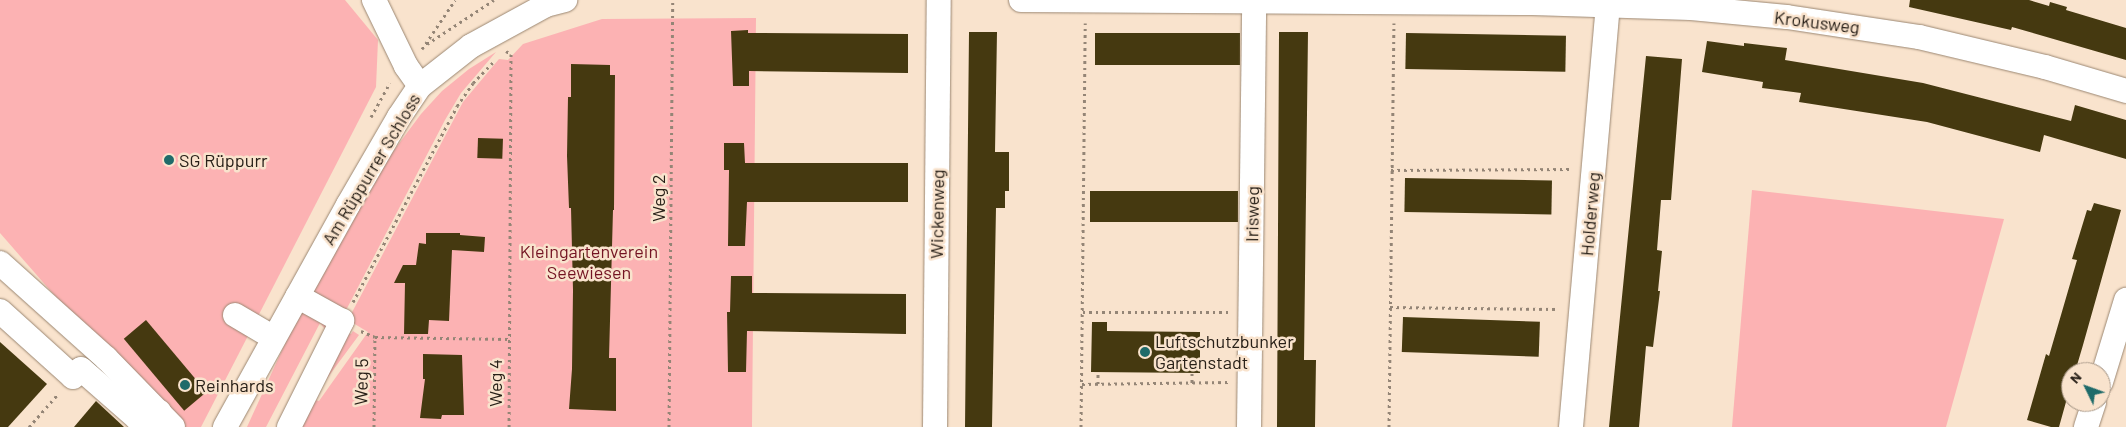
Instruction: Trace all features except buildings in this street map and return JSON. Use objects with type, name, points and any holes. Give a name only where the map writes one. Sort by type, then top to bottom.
[{"type":"street","points":[[374,0],[406,66],[420,86]]},
{"type":"street","name":"Wickenweg","points":[[935,427],[939,0]]},
{"type":"street","name":"Krokusweg","points":[[1021,0],[1608,3],[1691,8],[1786,17],[1876,30],[1960,46],[2126,91]]},
{"type":"street","name":"Am Rüppurrer Schloss","points":[[225,427],[385,141],[420,86],[471,46],[552,2]]},
{"type":"street","name":"Irisweg","points":[[1249,427],[1254,2]]},
{"type":"street","name":"Holderweg","points":[[1571,427],[1608,3]]},
{"type":"street","points":[[0,263],[106,358],[166,419]]},
{"type":"street","points":[[289,427],[351,326],[297,296]]},
{"type":"street","points":[[2110,362],[2121,339],[2126,300]]},
{"type":"street","points":[[0,311],[73,378],[81,369],[137,418],[147,422],[166,419]]},
{"type":"street","points":[[235,315],[274,338]]},
{"type":"street","name":"Am Rüppurrer Schloss","points":[[237,427],[261,363]]},
{"type":"street","points":[[2086,427],[2091,412]]},
{"type":"path","points":[[455,0],[425,46],[494,0]]},
{"type":"path","name":"Weg 2","points":[[670,427],[673,0]]},
{"type":"path","points":[[1081,427],[1086,1]]},
{"type":"path","points":[[1389,427],[1394,2]]},
{"type":"path","points":[[506,51],[473,83],[457,106],[351,326],[375,337],[509,339]]},
{"type":"path","name":"Weg 4","points":[[509,427],[511,54]]},
{"type":"path","points":[[1391,170],[1594,169]]},
{"type":"path","points":[[1390,308],[1582,310]]},
{"type":"path","points":[[1082,312],[1251,312]]},
{"type":"path","name":"Weg 5","points":[[374,427],[375,337]]},
{"type":"path","points":[[1098,372],[1098,384]]},
{"type":"path","points":[[1192,373],[1192,383]]},
{"type":"path","points":[[29,427],[73,378]]},
{"type":"path","points":[[1082,384],[1250,382]]},
{"type":"green space","name":"SG Rüppurr","points":[[0,0],[345,0],[378,40],[376,87],[201,427],[180,427],[76,320],[0,233]]},
{"type":"green space","name":"Kleingartenverein Seewiesen","points":[[756,18],[752,427],[297,427],[312,399],[319,401],[368,332],[348,320],[463,102],[499,59],[508,60],[523,44],[602,19]]},
{"type":"green space","points":[[496,52],[461,93],[445,120],[343,316],[312,291],[389,157],[421,114],[442,91],[469,69]]},
{"type":"green space","points":[[1752,190],[2004,219],[1946,427],[1732,427]]},
{"type":"green space","points":[[303,310],[327,319],[329,334],[320,323],[266,427],[247,427],[288,337]]},
{"type":"green space","points":[[353,331],[359,335],[317,392],[346,332],[351,334]]},
{"type":"place","name":"SG Rüppurr","points":[[169,160]]},
{"type":"place","name":"Luftschutzbunker Gartenstadt","points":[[1145,352]]},
{"type":"place","name":"Reinhards","points":[[185,385]]}]
